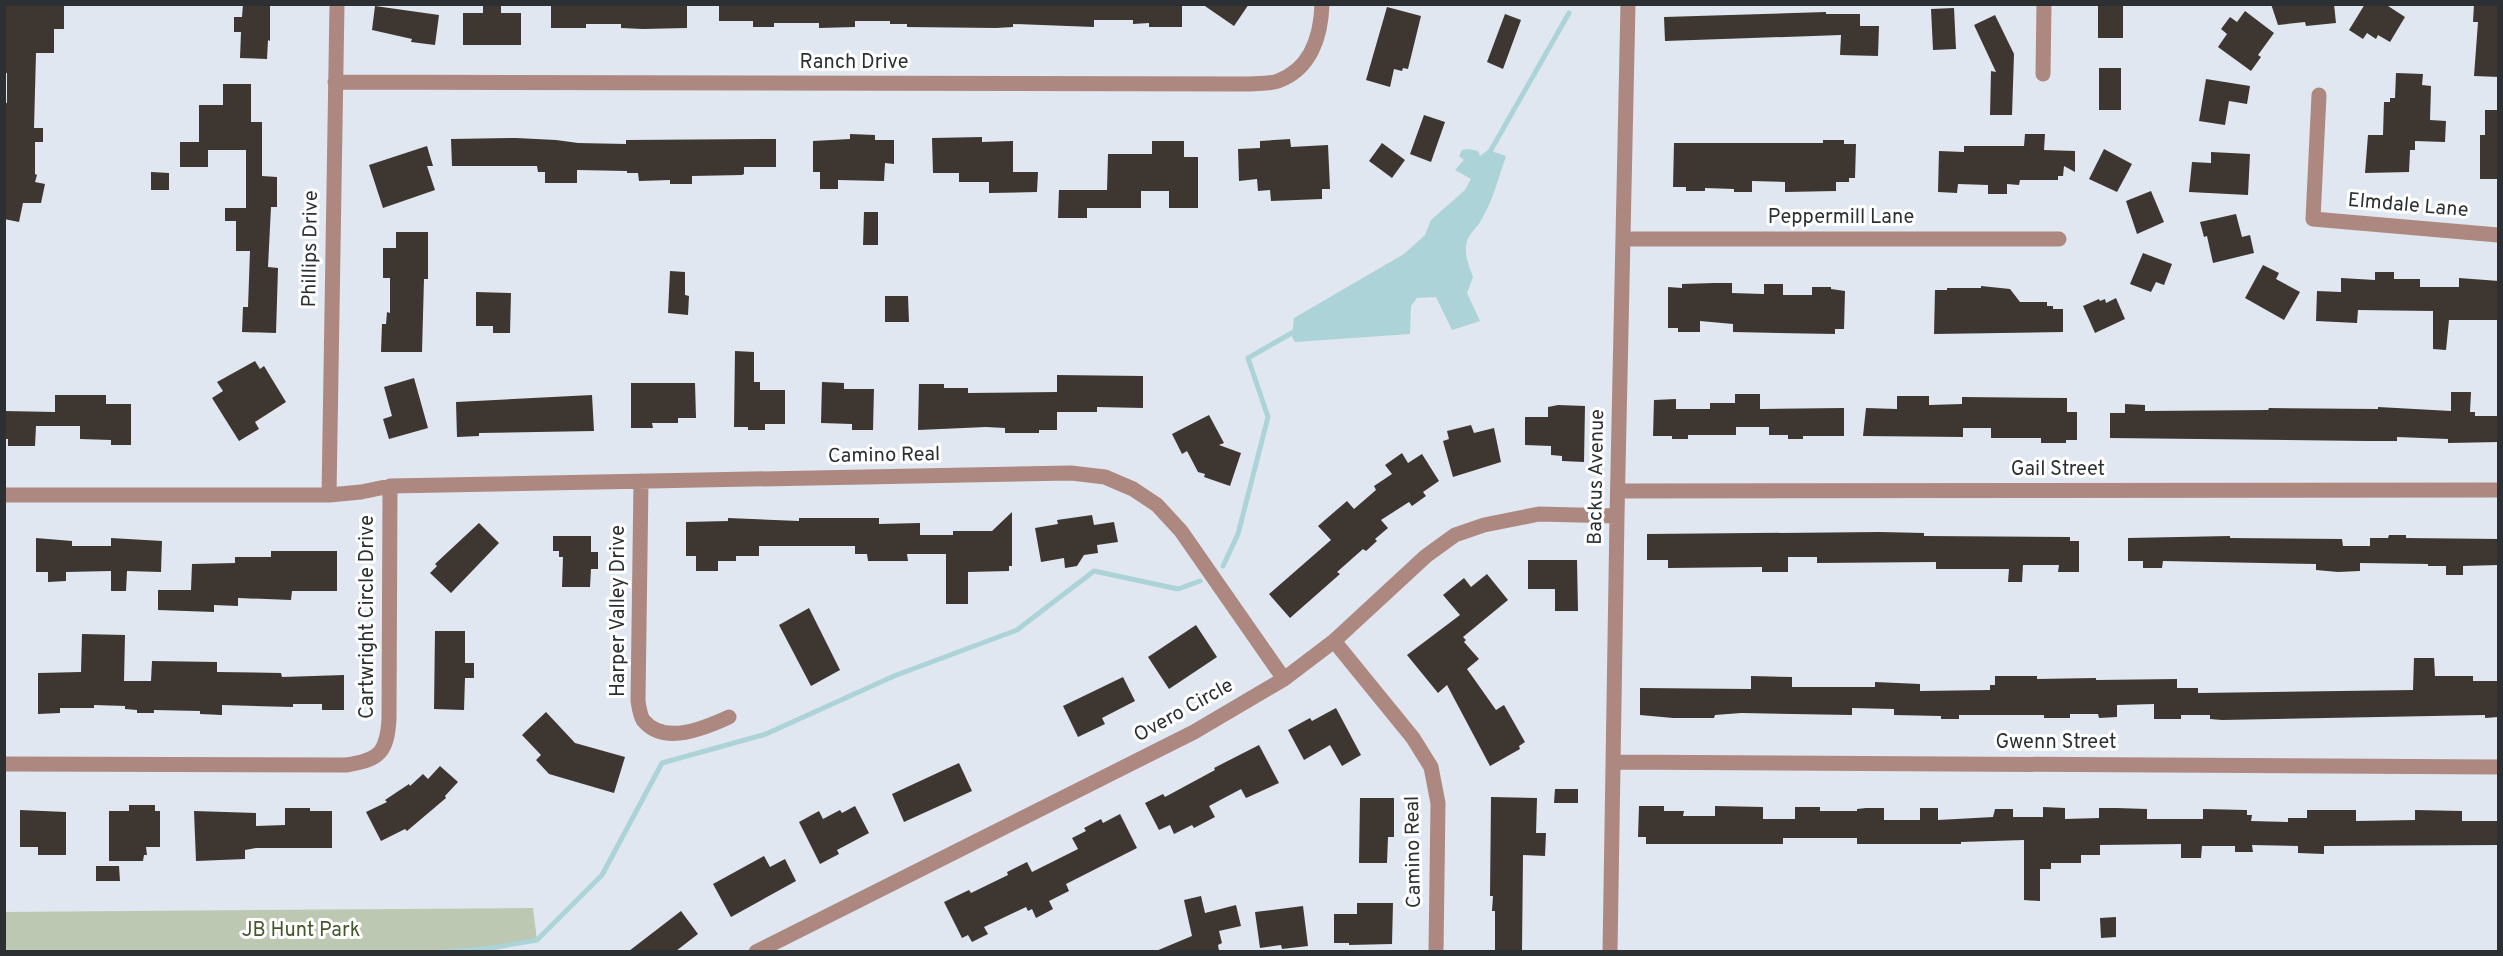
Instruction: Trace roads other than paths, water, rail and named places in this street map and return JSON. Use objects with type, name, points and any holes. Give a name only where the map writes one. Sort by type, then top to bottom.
[{"type":"street","name":"Phillips Drive","points":[[329,495],[337,4]]},
{"type":"street","name":"Ranch Drive","points":[[334,82],[1250,84],[1278,81],[1301,67],[1315,48],[1322,21],[1322,4]]},
{"type":"street","name":"Backus Avenue","points":[[1610,951],[1628,4]]},
{"type":"street","points":[[2043,74],[2044,4]]},
{"type":"street","name":"Elmdale Lane","points":[[2319,95],[2313,219],[2499,235]]},
{"type":"street","name":"Peppermill Lane","points":[[1623,240],[2059,239]]},
{"type":"street","name":"Camino Real","points":[[390,486],[1071,473],[1105,477],[1133,489],[1157,505],[1181,531],[1284,678]]},
{"type":"street","name":"Harper Valley Drive","points":[[641,481],[638,701],[642,719],[658,731],[685,733],[703,729],[729,717]]},
{"type":"street","name":"Cartwright Circle Drive","points":[[4,495],[329,495],[362,492],[390,486],[389,719],[388,739],[380,755],[364,762],[346,765],[4,764]]},
{"type":"street","name":"Gail Street","points":[[1618,491],[2499,490]]},
{"type":"street","name":"Overo Circle","points":[[756,951],[1194,732],[1284,678],[1334,641],[1426,556],[1455,535],[1484,525],[1539,514],[1617,516]]},
{"type":"street","name":"Camino Real","points":[[1334,641],[1413,738],[1431,767],[1438,803],[1436,951]]},
{"type":"street","name":"Gwenn Street","points":[[1614,762],[2499,767]]},
{"type":"water","points":[[1462,150],[1478,151],[1480,156],[1488,150],[1506,156],[1488,206],[1466,246],[1473,277],[1467,293],[1480,321],[1452,330],[1436,297],[1417,298],[1411,306],[1410,334],[1295,342],[1292,337],[1294,318],[1404,254],[1425,235],[1431,220],[1465,190],[1471,179],[1455,170],[1464,160],[1459,156]]},
{"type":"waterway","points":[[1487,157],[1569,13]]},
{"type":"waterway","points":[[1223,566],[1238,534],[1268,417],[1248,358],[1299,329]]},
{"type":"waterway","points":[[440,952],[485,949],[537,940],[602,875],[662,763],[766,734],[894,676],[1017,630],[1094,571],[1178,589],[1200,581]]},
{"type":"park label","name":"JB Hunt Park","points":[[301,931]]}]
